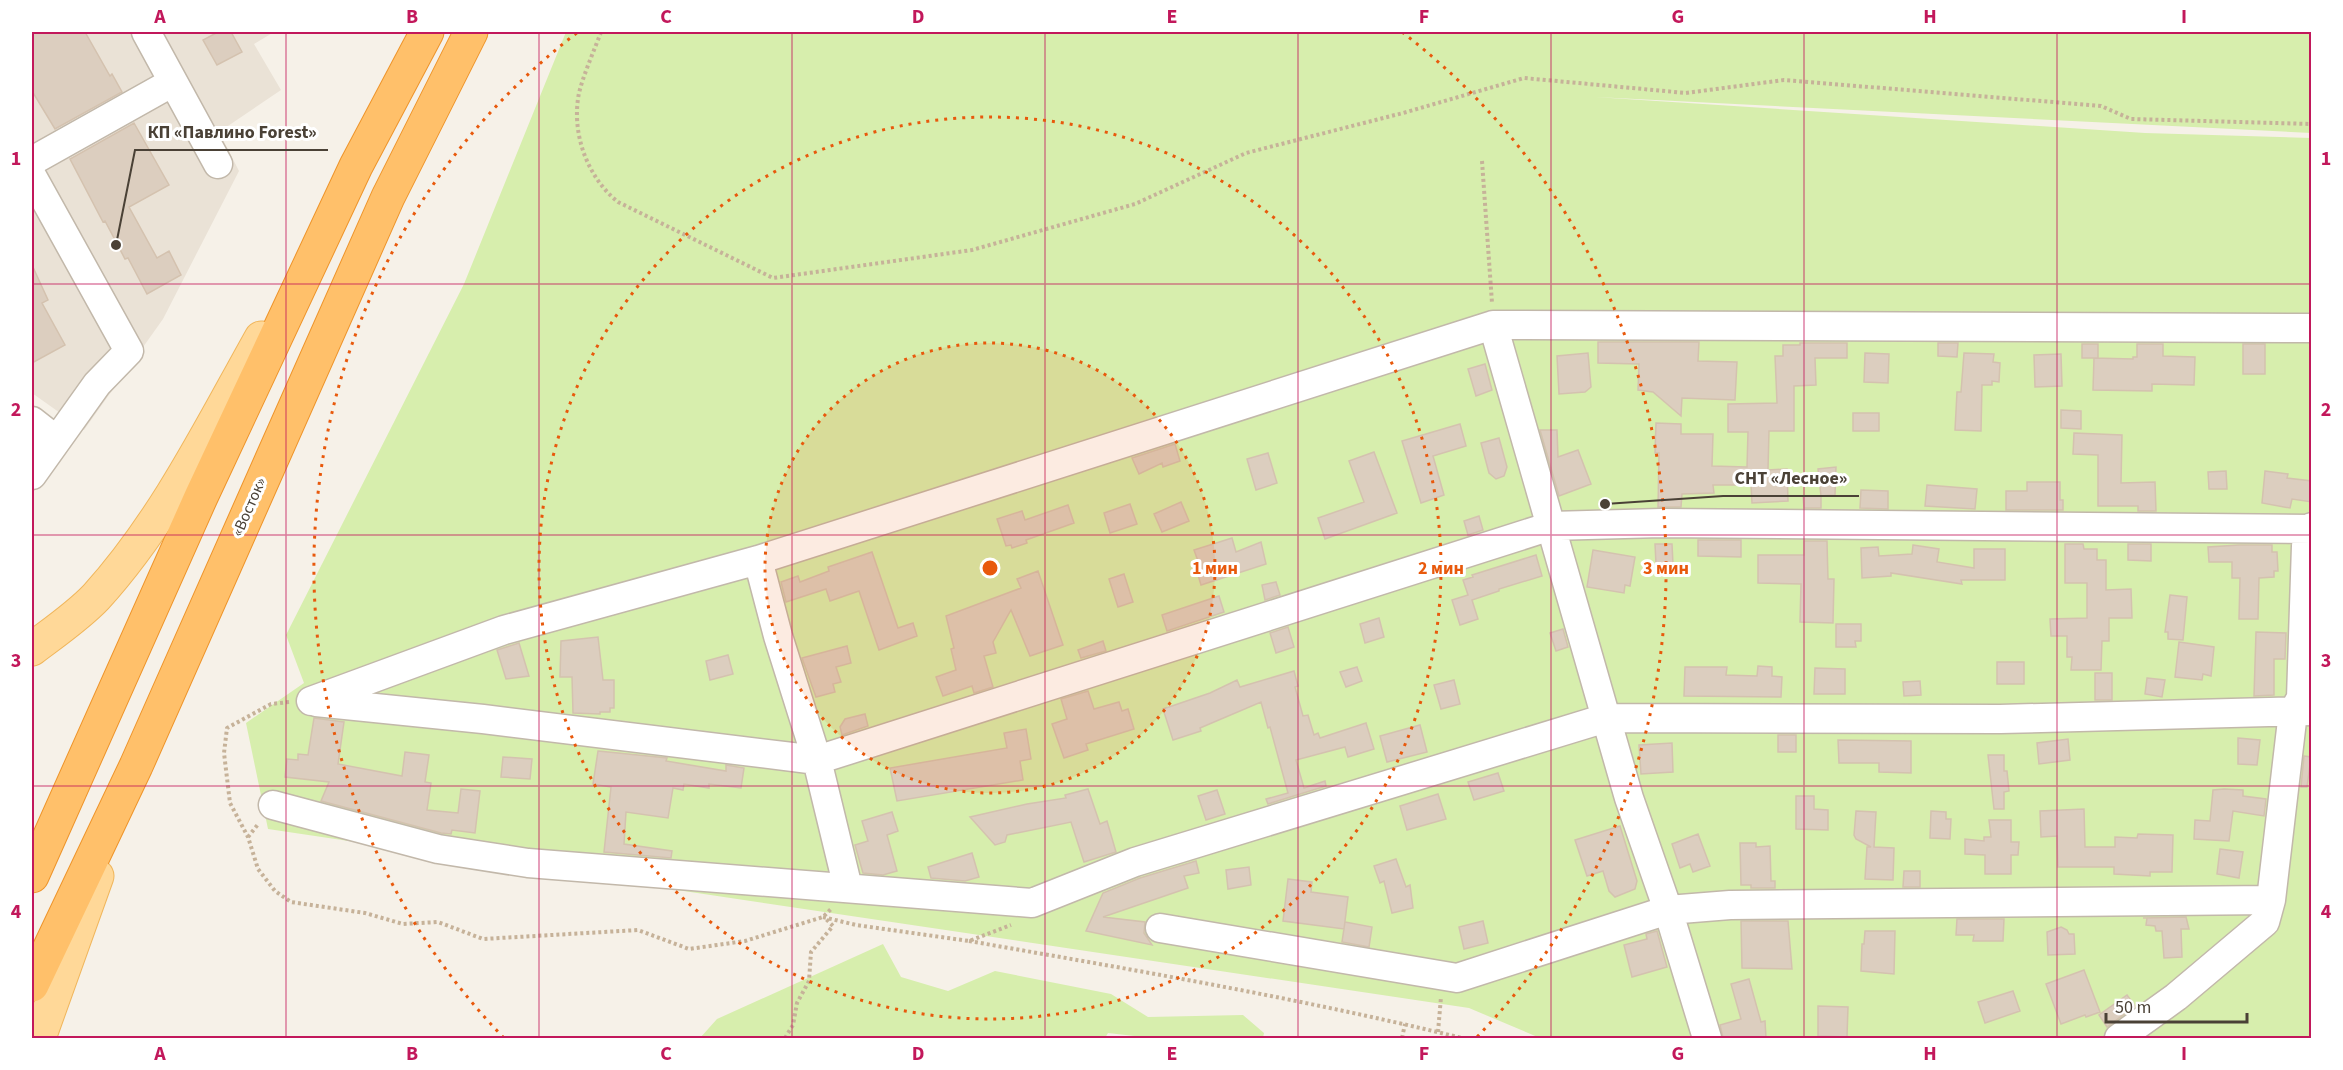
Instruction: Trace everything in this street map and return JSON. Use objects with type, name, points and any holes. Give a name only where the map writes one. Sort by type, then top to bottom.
[{"type":"highway","points":[[32,876],[201,497],[356,166],[428,32]]},
{"type":"highway","name":"«Восток»","points":[[32,985],[136,766],[388,197],[471,32]]},
{"type":"main road","points":[[32,649],[94,598],[143,539],[196,454],[356,166]]},
{"type":"main road","points":[[39,1038],[136,766]]},
{"type":"street","points":[[146,32],[218,164]]},
{"type":"street","points":[[32,161],[173,82]]},
{"type":"street","points":[[32,176],[129,351],[97,384],[32,475]]},
{"type":"street","points":[[1493,325],[1629,798],[1668,910],[1707,1038]]},
{"type":"street","points":[[311,701],[504,630],[758,560],[1493,325],[2312,328]]},
{"type":"street","points":[[32,421],[46,432],[32,452]]},
{"type":"street","points":[[311,701],[483,719],[817,760],[1551,526],[1673,523],[2311,528],[2306,546],[2302,712],[2271,900],[2265,922],[2176,997],[2119,1038]]},
{"type":"street","points":[[758,560],[778,636],[817,760],[848,888]]},
{"type":"street","points":[[273,806],[438,849],[528,863],[1032,903],[1135,861],[1606,718],[2000,719],[2302,712]]},
{"type":"street","points":[[1160,928],[1457,978],[1668,910],[1730,905],[2271,900]]},
{"type":"path","points":[[601,32],[579,93],[577,113],[586,164],[591,174],[618,202],[773,278],[972,250],[1135,204],[1246,153],[1402,113],[1524,78],[1686,93],[1784,80],[2101,105],[2131,119],[2312,124]]},
{"type":"path","points":[[1482,161],[1493,325]]},
{"type":"path","points":[[311,701],[271,704],[227,728],[224,753],[230,803],[248,837],[258,869],[275,891],[291,902],[365,913],[403,924],[438,922],[483,939],[638,930],[689,949],[745,941],[824,917],[846,895],[848,888]]},
{"type":"path","points":[[969,941],[1010,926],[1032,903]]},
{"type":"path","points":[[824,917],[856,925],[969,941],[1215,984],[1364,1014],[1462,1038]]},
{"type":"path","points":[[784,1038],[794,1025],[797,1003],[809,981],[811,952],[833,926],[824,917]]},
{"type":"path","points":[[1438,1032],[1443,976]]},
{"type":"path","points":[[1402,1038],[1405,1024]]},
{"type":"shaded area","points":[[32,32],[274,32],[254,44],[281,90],[219,132],[239,171],[163,319],[84,430],[32,393]]},
{"type":"green space","points":[[566,32],[2311,32],[2311,133],[1595,97],[2145,133],[2311,138],[2311,1038],[1540,1038],[1469,1008],[268,829],[246,723],[304,683],[286,635],[464,284]]},
{"type":"green space","points":[[883,944],[901,977],[948,991],[995,971],[1111,994],[1148,1017],[1243,1015],[1264,1033],[1263,1038],[1152,1038],[1108,1033],[1105,1038],[700,1038],[717,1019]]},
{"type":"building","points":[[32,32],[85,32],[110,76],[112,74],[122,92],[55,129],[32,91]]},
{"type":"building","points":[[218,32],[231,32],[242,52],[217,65],[203,40]]},
{"type":"building","points":[[134,123],[169,185],[129,207],[157,258],[169,251],[181,275],[147,294],[128,258],[125,259],[105,221],[103,222],[70,159]]},
{"type":"building","points":[[32,265],[48,300],[42,303],[65,345],[32,363]]},
{"type":"building","points":[[1598,342],[1699,342],[1698,361],[1737,362],[1735,400],[1682,398],[1681,416],[1653,392],[1638,390],[1639,364],[1598,363]]},
{"type":"building","points":[[1800,343],[1847,343],[1847,358],[1815,358],[1816,385],[1794,386],[1794,431],[1769,431],[1768,470],[1787,469],[1788,501],[1752,503],[1751,485],[1713,485],[1714,493],[1682,494],[1681,507],[1658,507],[1659,453],[1655,453],[1656,423],[1681,424],[1681,434],[1713,434],[1712,466],[1747,467],[1748,432],[1728,432],[1728,404],[1777,403],[1775,356],[1783,356],[1783,345],[1800,345]]},
{"type":"building","points":[[1938,343],[1958,343],[1957,357],[1938,356]]},
{"type":"building","points":[[2082,344],[2098,344],[2098,358],[2082,358]]},
{"type":"building","points":[[2137,344],[2163,344],[2163,356],[2195,357],[2194,385],[2152,384],[2152,391],[2093,390],[2094,358],[2133,359],[2137,357]]},
{"type":"building","points":[[2243,344],[2265,344],[2265,374],[2243,374]]},
{"type":"building","points":[[1588,353],[1591,387],[1585,392],[1559,394],[1557,356]]},
{"type":"building","points":[[1865,353],[1889,354],[1888,383],[1864,382]]},
{"type":"building","points":[[1964,353],[1994,354],[1993,362],[2000,363],[1999,382],[1992,381],[1992,385],[1982,385],[1981,431],[1955,430],[1957,392],[1961,392]]},
{"type":"building","points":[[2061,354],[2062,386],[2035,387],[2034,355]]},
{"type":"building","points":[[1485,364],[1492,390],[1476,396],[1468,369]]},
{"type":"building","points":[[2061,410],[2081,411],[2081,429],[2061,428]]},
{"type":"building","points":[[1853,413],[1879,413],[1879,431],[1853,431]]},
{"type":"building","points":[[1460,424],[1466,446],[1433,456],[1444,495],[1421,503],[1402,441]]},
{"type":"building","points":[[1540,430],[1557,430],[1558,457],[1578,450],[1591,484],[1559,496]]},
{"type":"building","points":[[2074,433],[2122,435],[2121,483],[2155,482],[2156,511],[2138,511],[2138,506],[2098,506],[2098,455],[2073,454]]},
{"type":"building","points":[[1499,438],[1507,467],[1504,476],[1496,479],[1489,473],[1481,443]]},
{"type":"building","points":[[1175,444],[1180,461],[1163,467],[1162,463],[1139,474],[1132,458]]},
{"type":"building","points":[[1374,452],[1397,513],[1325,539],[1318,518],[1364,502],[1349,461]]},
{"type":"building","points":[[1268,453],[1277,483],[1256,490],[1247,459]]},
{"type":"building","points":[[1836,467],[1835,495],[1821,496],[1818,469]]},
{"type":"building","points":[[2226,471],[2227,489],[2209,489],[2208,472]]},
{"type":"building","points":[[2265,471],[2288,474],[2287,478],[2312,481],[2312,502],[2292,499],[2290,508],[2262,503]]},
{"type":"building","points":[[2027,482],[2060,482],[2060,500],[2063,500],[2063,510],[2006,510],[2006,491],[2027,491]]},
{"type":"building","points":[[1927,485],[1977,489],[1975,509],[1925,506]]},
{"type":"building","points":[[1861,490],[1888,491],[1888,509],[1860,508]]},
{"type":"building","points":[[1803,496],[1821,496],[1821,508],[1804,508]]},
{"type":"building","points":[[1181,502],[1189,521],[1162,532],[1154,514]]},
{"type":"building","points":[[1130,504],[1137,524],[1110,533],[1104,513]]},
{"type":"building","points":[[1068,505],[1074,523],[1026,540],[1027,543],[1012,548],[1011,545],[1006,546],[997,519],[1022,511],[1025,520]]},
{"type":"building","points":[[1479,516],[1483,530],[1468,535],[1464,521]]},
{"type":"building","points":[[1232,538],[1236,552],[1261,542],[1266,564],[1201,585],[1195,565],[1199,564],[1194,550]]},
{"type":"building","points":[[1698,540],[1741,540],[1741,557],[1698,556]]},
{"type":"building","points":[[1804,541],[1827,541],[1828,579],[1834,579],[1833,623],[1800,622],[1801,584],[1758,583],[1758,555],[1804,555]]},
{"type":"building","points":[[1655,544],[1672,544],[1673,564],[1656,564]]},
{"type":"building","points":[[2065,544],[2083,544],[2084,549],[2097,549],[2097,560],[2106,560],[2106,590],[2131,589],[2132,618],[2109,618],[2109,641],[2102,641],[2101,670],[2071,670],[2072,657],[2067,657],[2067,636],[2051,636],[2050,619],[2087,618],[2087,583],[2065,583]]},
{"type":"building","points":[[2128,544],[2151,544],[2151,561],[2128,560]]},
{"type":"building","points":[[1913,545],[1939,549],[1937,562],[1974,568],[1974,549],[2005,549],[2005,580],[1961,580],[1962,584],[1891,573],[1891,576],[1862,578],[1861,548],[1878,547],[1879,556],[1912,554]]},
{"type":"building","points":[[2272,545],[2272,552],[2277,552],[2278,571],[2274,571],[2274,577],[2259,578],[2258,619],[2239,619],[2240,578],[2232,578],[2232,562],[2209,562],[2208,547]]},
{"type":"building","points":[[1593,550],[1635,557],[1630,586],[1625,585],[1624,593],[1587,587]]},
{"type":"building","points":[[872,552],[898,628],[913,623],[917,636],[879,650],[859,591],[830,601],[826,589],[786,602],[781,582],[798,576],[800,582],[829,571],[828,567]]},
{"type":"building","points":[[1536,555],[1542,576],[1472,600],[1478,619],[1460,625],[1452,600],[1468,595],[1463,580],[1473,577],[1472,575]]},
{"type":"building","points":[[1038,571],[1063,645],[1030,656],[1011,610],[993,642],[996,653],[984,656],[993,687],[974,693],[972,686],[943,696],[936,677],[956,670],[951,649],[954,648],[946,616],[1021,588],[1017,579]]},
{"type":"building","points":[[1124,574],[1133,602],[1118,607],[1109,579]]},
{"type":"building","points":[[1276,582],[1280,595],[1265,600],[1262,585]]},
{"type":"building","points":[[2170,595],[2187,597],[2183,640],[2168,639],[2168,632],[2165,632]]},
{"type":"building","points":[[1219,596],[1224,612],[1167,631],[1162,615]]},
{"type":"building","points":[[1379,618],[1384,637],[1365,643],[1360,624]]},
{"type":"building","points":[[1836,624],[1861,624],[1861,641],[1855,641],[1856,647],[1836,647]]},
{"type":"building","points":[[1288,627],[1294,647],[1276,653],[1270,633]]},
{"type":"building","points":[[1563,629],[1568,647],[1556,651],[1550,633]]},
{"type":"building","points":[[2256,632],[2286,633],[2285,659],[2274,659],[2274,695],[2254,696]]},
{"type":"building","points":[[598,637],[603,680],[614,680],[614,708],[610,708],[610,712],[600,712],[600,714],[573,713],[572,677],[560,677],[561,641]]},
{"type":"building","points":[[1103,641],[1106,651],[1081,658],[1078,650]]},
{"type":"building","points":[[2179,642],[2214,647],[2211,676],[2203,674],[2202,680],[2175,677]]},
{"type":"building","points":[[519,643],[529,676],[506,679],[497,650]]},
{"type":"building","points":[[847,646],[851,663],[836,667],[841,682],[833,684],[835,692],[816,697],[802,658]]},
{"type":"building","points":[[728,655],[733,674],[710,680],[706,661]]},
{"type":"building","points":[[1997,662],[2024,662],[2024,684],[1997,684]]},
{"type":"building","points":[[1758,666],[1772,667],[1772,676],[1782,677],[1781,697],[1684,696],[1685,667],[1727,667],[1726,675],[1757,676]]},
{"type":"building","points":[[1357,667],[1362,681],[1346,687],[1340,672]]},
{"type":"building","points":[[1815,668],[1845,669],[1845,694],[1814,694]]},
{"type":"building","points":[[1294,671],[1298,686],[1295,687],[1303,716],[1308,715],[1314,735],[1318,733],[1320,738],[1366,723],[1374,749],[1348,757],[1345,747],[1296,760],[1304,788],[1325,781],[1326,786],[1268,804],[1266,799],[1288,793],[1261,702],[1200,728],[1201,731],[1173,740],[1163,709],[1210,693],[1237,680],[1240,687]]},
{"type":"building","points":[[2095,673],[2112,673],[2112,700],[2095,700]]},
{"type":"building","points":[[2147,678],[2165,680],[2162,697],[2145,694]]},
{"type":"building","points":[[1454,680],[1460,704],[1441,709],[1434,685]]},
{"type":"building","points":[[1920,681],[1921,695],[1904,696],[1903,682]]},
{"type":"building","points":[[1088,691],[1094,709],[1119,702],[1122,711],[1128,709],[1134,729],[1086,744],[1088,750],[1064,758],[1052,724],[1067,719],[1061,699]]},
{"type":"building","points":[[865,714],[868,726],[842,735],[840,727],[845,719]]},
{"type":"building","points":[[314,718],[344,722],[338,764],[402,776],[405,752],[429,755],[425,782],[431,783],[427,810],[458,813],[461,789],[480,791],[475,833],[452,830],[451,834],[441,833],[321,801],[329,782],[285,777],[287,759],[298,760],[298,754],[308,755]]},
{"type":"building","points":[[1420,725],[1427,752],[1387,762],[1380,736]]},
{"type":"building","points":[[1026,729],[1031,759],[1020,761],[1023,780],[897,801],[890,768],[1007,748],[1004,733]]},
{"type":"building","points":[[1778,735],[1796,735],[1796,752],[1778,752]]},
{"type":"building","points":[[2238,738],[2260,740],[2257,765],[2238,764]]},
{"type":"building","points":[[2068,739],[2070,760],[2039,764],[2037,743]]},
{"type":"building","points":[[1838,740],[1911,741],[1911,773],[1879,772],[1879,763],[1839,763]]},
{"type":"building","points":[[1672,743],[1673,772],[1641,774],[1639,745]]},
{"type":"building","points":[[598,751],[667,758],[666,761],[726,771],[726,765],[744,768],[741,788],[709,784],[709,788],[684,784],[683,790],[673,788],[668,818],[626,812],[624,844],[672,851],[671,858],[604,852],[611,787],[593,784]]},
{"type":"building","points":[[1988,755],[2004,755],[2004,771],[2007,771],[2009,791],[2004,792],[2004,809],[1994,809]]},
{"type":"building","points":[[2304,756],[2311,757],[2307,787],[2301,787]]},
{"type":"building","points":[[503,757],[532,759],[530,779],[501,777]]},
{"type":"building","points":[[1498,773],[1504,791],[1474,800],[1468,782]]},
{"type":"building","points":[[1088,789],[1100,824],[1107,821],[1116,852],[1084,862],[1071,822],[1007,835],[1005,842],[995,845],[970,817],[1066,798],[1065,795]]},
{"type":"building","points":[[1217,790],[1225,814],[1206,820],[1198,796]]},
{"type":"building","points":[[2213,790],[2243,790],[2243,796],[2266,799],[2264,816],[2233,811],[2229,841],[2194,839],[2195,820],[2210,821]]},
{"type":"building","points":[[1438,794],[1446,819],[1407,830],[1400,806]]},
{"type":"building","points":[[1796,796],[1814,796],[1814,809],[1828,810],[1828,830],[1796,829]]},
{"type":"building","points":[[2084,809],[2085,847],[2115,847],[2115,837],[2137,838],[2138,834],[2173,835],[2172,872],[2150,872],[2150,876],[2114,874],[2114,867],[2058,867],[2057,836],[2041,837],[2040,811]]},
{"type":"building","points":[[1856,811],[1876,812],[1874,847],[1894,848],[1893,880],[1865,879],[1867,847],[1871,847],[1856,839],[1854,835]]},
{"type":"building","points":[[1931,811],[1946,812],[1946,819],[1951,819],[1950,839],[1930,838]]},
{"type":"building","points":[[892,812],[898,831],[887,835],[897,871],[883,875],[863,873],[855,845],[868,841],[862,821]]},
{"type":"building","points":[[1989,820],[2011,820],[2011,842],[2019,842],[2018,855],[2011,855],[2011,874],[1985,874],[1985,855],[1965,854],[1965,839],[1984,841],[1984,837],[1991,837]]},
{"type":"building","points":[[1620,826],[1637,881],[1635,889],[1615,897],[1609,891],[1603,871],[1587,876],[1575,840]]},
{"type":"building","points":[[1698,834],[1710,866],[1693,872],[1690,864],[1680,868],[1672,844]]},
{"type":"building","points":[[1740,843],[1756,843],[1756,847],[1770,846],[1771,881],[1775,881],[1775,888],[1751,888],[1751,885],[1741,885]]},
{"type":"building","points":[[2220,849],[2243,852],[2239,878],[2217,874]]},
{"type":"building","points":[[972,853],[979,877],[965,881],[931,878],[928,867]]},
{"type":"building","points":[[1396,859],[1406,887],[1410,885],[1413,908],[1392,913],[1384,881],[1380,883],[1374,866]]},
{"type":"building","points":[[1196,861],[1199,873],[1184,876],[1188,888],[1103,917],[1145,922],[1144,933],[1152,945],[1086,931],[1103,893],[1140,878]]},
{"type":"building","points":[[1249,867],[1251,885],[1228,889],[1226,870]]},
{"type":"building","points":[[1904,871],[1920,871],[1920,887],[1903,887]]},
{"type":"building","points":[[1288,879],[1312,882],[1311,892],[1348,897],[1344,929],[1283,921]]},
{"type":"building","points":[[2186,917],[2189,929],[2181,929],[2182,957],[2164,958],[2162,931],[2156,931],[2155,926],[2146,925],[2147,918],[2143,918]]},
{"type":"building","points":[[1957,919],[2004,919],[2003,941],[1973,941],[1974,935],[1956,935]]},
{"type":"building","points":[[1483,921],[1488,943],[1464,949],[1459,927]]},
{"type":"building","points":[[1741,921],[1788,921],[1792,969],[1742,968]]},
{"type":"building","points":[[1345,922],[1372,927],[1369,947],[1342,942]]},
{"type":"building","points":[[2061,927],[2069,934],[2074,934],[2075,954],[2048,955],[2047,932]]},
{"type":"building","points":[[1657,931],[1667,967],[1632,977],[1624,945],[1647,939],[1646,934]]},
{"type":"building","points":[[1865,931],[1895,931],[1894,974],[1861,971]]},
{"type":"building","points":[[2084,970],[2100,1012],[2061,1024],[2046,984]]},
{"type":"building","points":[[1749,979],[1761,1022],[1765,1021],[1766,1038],[1723,1038],[1720,1025],[1741,1019],[1731,984]]},
{"type":"building","points":[[2013,991],[2020,1011],[1985,1023],[1978,1002]]},
{"type":"building","points":[[2127,995],[2135,1006],[2107,1027],[2099,1015]]},
{"type":"building","points":[[1818,1006],[1848,1007],[1847,1037],[1818,1036]]},
{"type":"place","name":"КП «Павлино Forest»","points":[[116,245]]},
{"type":"place","name":"СНТ «Лесное»","points":[[1605,504]]}]
